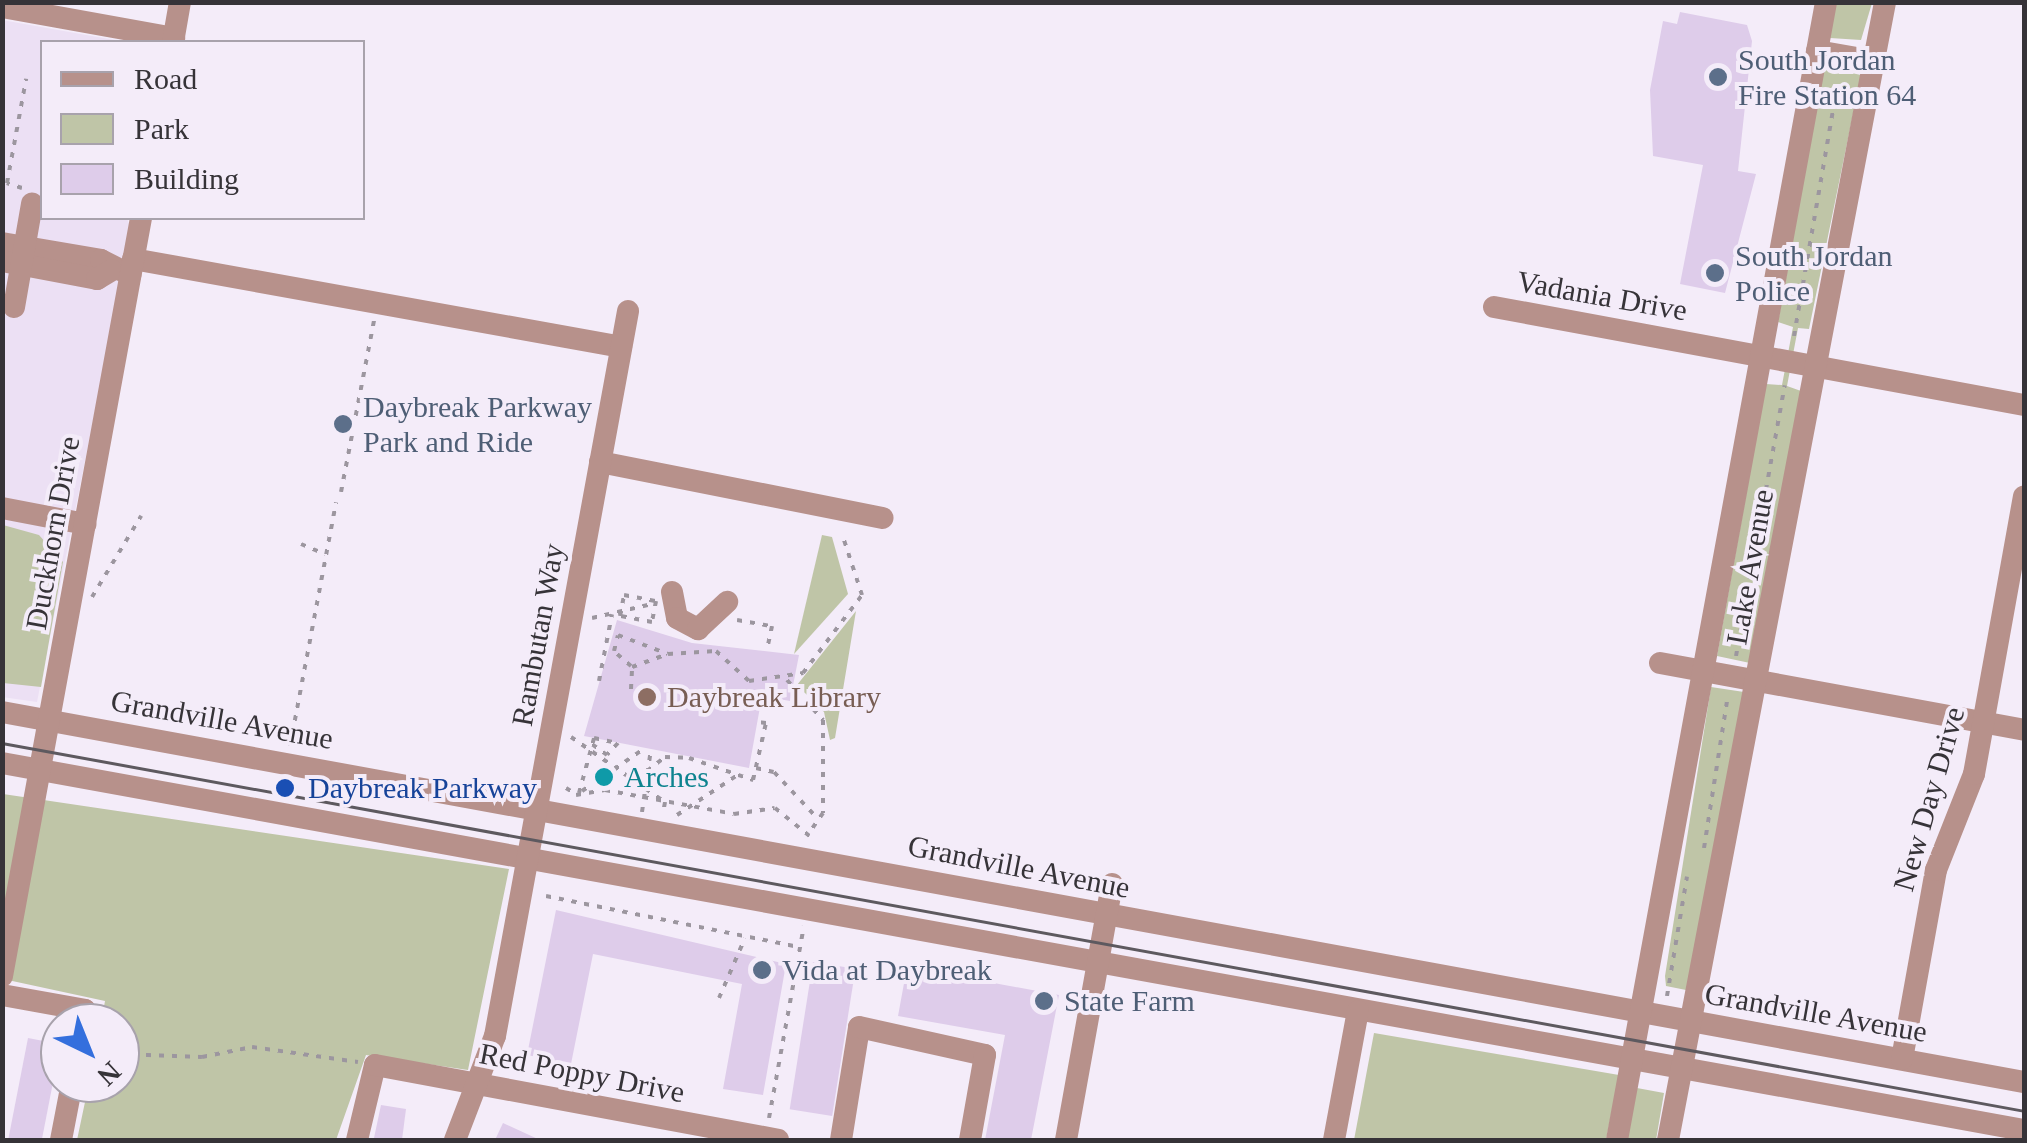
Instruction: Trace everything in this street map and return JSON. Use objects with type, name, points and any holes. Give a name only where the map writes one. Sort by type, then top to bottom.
[{"type":"street","points":[[2,7],[173,40],[180,2]]},
{"type":"street","name":"Lake Avenue","points":[[1617,1140],[1826,2]]},
{"type":"street","name":"Lake Avenue","points":[[1668,1140],[1760,681],[1885,2]]},
{"type":"street","points":[[1817,51],[1874,60]]},
{"type":"street","points":[[14,307],[13,254],[27,198]]},
{"type":"street","name":"Duckhorn Drive","points":[[2,976],[85,524],[125,268],[140,220]]},
{"type":"street","points":[[13,254],[125,268],[621,347]]},
{"type":"street","name":"Vadania Drive","points":[[1494,306],[2024,405]]},
{"type":"street","name":"Rambutan Way","points":[[455,1140],[478,1084],[528,856],[628,312]]},
{"type":"street","points":[[600,462],[882,518]]},
{"type":"street","name":"New Day Drive","points":[[1902,1059],[1936,870],[1983,722],[2024,496]]},
{"type":"street","points":[[2,508],[85,524]]},
{"type":"street","points":[[664,598],[678,618],[698,629],[732,602]]},
{"type":"street","points":[[1660,663],[2024,730]]},
{"type":"street","name":"Grandville Avenue","points":[[2,712],[536,806],[1106,915],[2024,1082]]},
{"type":"street","points":[[2,763],[2024,1130]]},
{"type":"street","points":[[1066,1140],[1112,884]]},
{"type":"street","points":[[2,995],[40,1005]]},
{"type":"street","points":[[1334,1140],[1358,1011]]},
{"type":"street","points":[[842,1140],[859,1027],[985,1055],[970,1140]]},
{"type":"street","points":[[358,1140],[375,1065]]},
{"type":"street","name":"Red Poppy Drive","points":[[375,1065],[773,1133]]},
{"type":"street","points":[[61,1140],[68,1103]]},
{"type":"path","points":[[26,79],[7,183],[27,198]]},
{"type":"path","points":[[1827,87],[1848,90]]},
{"type":"path","points":[[1794,336],[1837,88]]},
{"type":"path","points":[[341,492],[375,315]]},
{"type":"path","points":[[1704,848],[1785,385]]},
{"type":"path","points":[[288,755],[336,502]]},
{"type":"path","points":[[89,601],[141,516]]},
{"type":"path","points":[[632,667],[668,654],[716,651],[749,681],[786,680],[817,659],[862,595],[843,537]]},
{"type":"path","points":[[302,544],[324,554]]},
{"type":"path","points":[[620,612],[624,594],[664,598]]},
{"type":"path","points":[[620,612],[652,622],[664,598]]},
{"type":"path","points":[[588,619],[664,598]]},
{"type":"path","points":[[732,602],[734,620],[772,626],[768,648]]},
{"type":"path","points":[[599,681],[612,614]]},
{"type":"path","points":[[632,667],[614,651],[618,635],[668,654]]},
{"type":"path","points":[[631,688],[632,667]]},
{"type":"path","points":[[786,680],[824,720],[818,819],[806,837]]},
{"type":"path","points":[[646,770],[665,757],[689,758],[753,780],[766,724],[757,722]]},
{"type":"path","points":[[567,734],[591,747],[607,755],[618,743],[594,738],[591,747],[578,794]]},
{"type":"path","points":[[591,747],[665,802]]},
{"type":"path","points":[[566,803],[648,748],[642,812]]},
{"type":"path","points":[[756,768],[774,772],[818,819]]},
{"type":"path","points":[[674,817],[736,776]]},
{"type":"path","points":[[578,794],[620,793],[734,814],[775,808],[816,842]]},
{"type":"path","points":[[617,808],[620,793]]},
{"type":"path","points":[[663,816],[665,802]]},
{"type":"path","points":[[699,822],[702,809]]},
{"type":"path","points":[[734,814],[736,828]]},
{"type":"path","points":[[546,896],[800,947]]},
{"type":"path","points":[[773,1133],[804,926]]},
{"type":"path","points":[[719,998],[726,971],[738,972],[745,936]]},
{"type":"path","points":[[140,1055],[202,1058],[252,1047],[375,1065]]},
{"type":"shaded area","points":[[2,20],[115,40],[40,40],[40,220],[128,220],[131,230],[37,702],[2,697]]},
{"type":"green space","points":[[1832,3],[1872,3],[1861,40],[1830,38]]},
{"type":"green space","points":[[1824,67],[1861,75],[1809,329],[1798,328],[1787,386],[1801,391],[1750,663],[1717,656],[1766,384],[1782,385],[1793,327],[1778,322]]},
{"type":"green space","points":[[3,525],[39,535],[63,562],[41,687],[3,683]]},
{"type":"green space","points":[[822,535],[832,537],[848,594],[794,654]]},
{"type":"green space","points":[[856,611],[835,738],[830,740],[824,712],[797,685]]},
{"type":"green space","points":[[1711,687],[1744,692],[1691,991],[1666,986],[1665,976]]},
{"type":"green space","points":[[3,794],[509,869],[468,1070],[366,1055],[336,1140],[77,1140],[85,1103],[140,1103],[140,1003],[105,1003],[3,979]]},
{"type":"green space","points":[[1374,1033],[1619,1075],[1606,1140],[1354,1140]]},
{"type":"green space","points":[[1637,1088],[1664,1093],[1656,1140],[1626,1140]]},
{"type":"building","points":[[1680,12],[1747,25],[1752,41],[1738,171],[1756,174],[1725,293],[1680,284],[1703,165],[1653,156],[1650,90],[1663,21],[1677,24]]},
{"type":"building","name":"Daybreak Library","points":[[617,620],[692,643],[799,655],[790,701],[762,696],[749,768],[584,736]]},
{"type":"building","points":[[556,910],[786,964],[763,1095],[723,1089],[742,984],[593,954],[571,1064],[527,1055]]},
{"type":"building","points":[[813,962],[855,969],[832,1116],[790,1109]]},
{"type":"building","points":[[907,967],[1059,995],[1031,1140],[985,1140],[1005,1035],[898,1016]]},
{"type":"building","points":[[28,1038],[40,1040],[40,1103],[49,1103],[42,1140],[8,1139]]},
{"type":"building","points":[[381,1105],[406,1109],[402,1140],[374,1138]]},
{"type":"building","points":[[503,1123],[540,1140],[495,1140]]},
{"type":"tram line","points":[[2,743],[2024,1111]]},
{"type":"place","name":"South Jordan Fire Station 64","points":[[1718,77]]},
{"type":"place","name":"South Jordan Police","points":[[1715,273]]},
{"type":"place","name":"Daybreak Parkway Park and Ride","points":[[343,424]]},
{"type":"place","name":"Daybreak Library","points":[[647,697]]},
{"type":"place","name":"Arches","points":[[604,777]]},
{"type":"place","name":"Daybreak Parkway","points":[[285,788]]},
{"type":"place","name":"Vida at Daybreak","points":[[762,970]]},
{"type":"place","name":"State Farm","points":[[1044,1001]]}]
